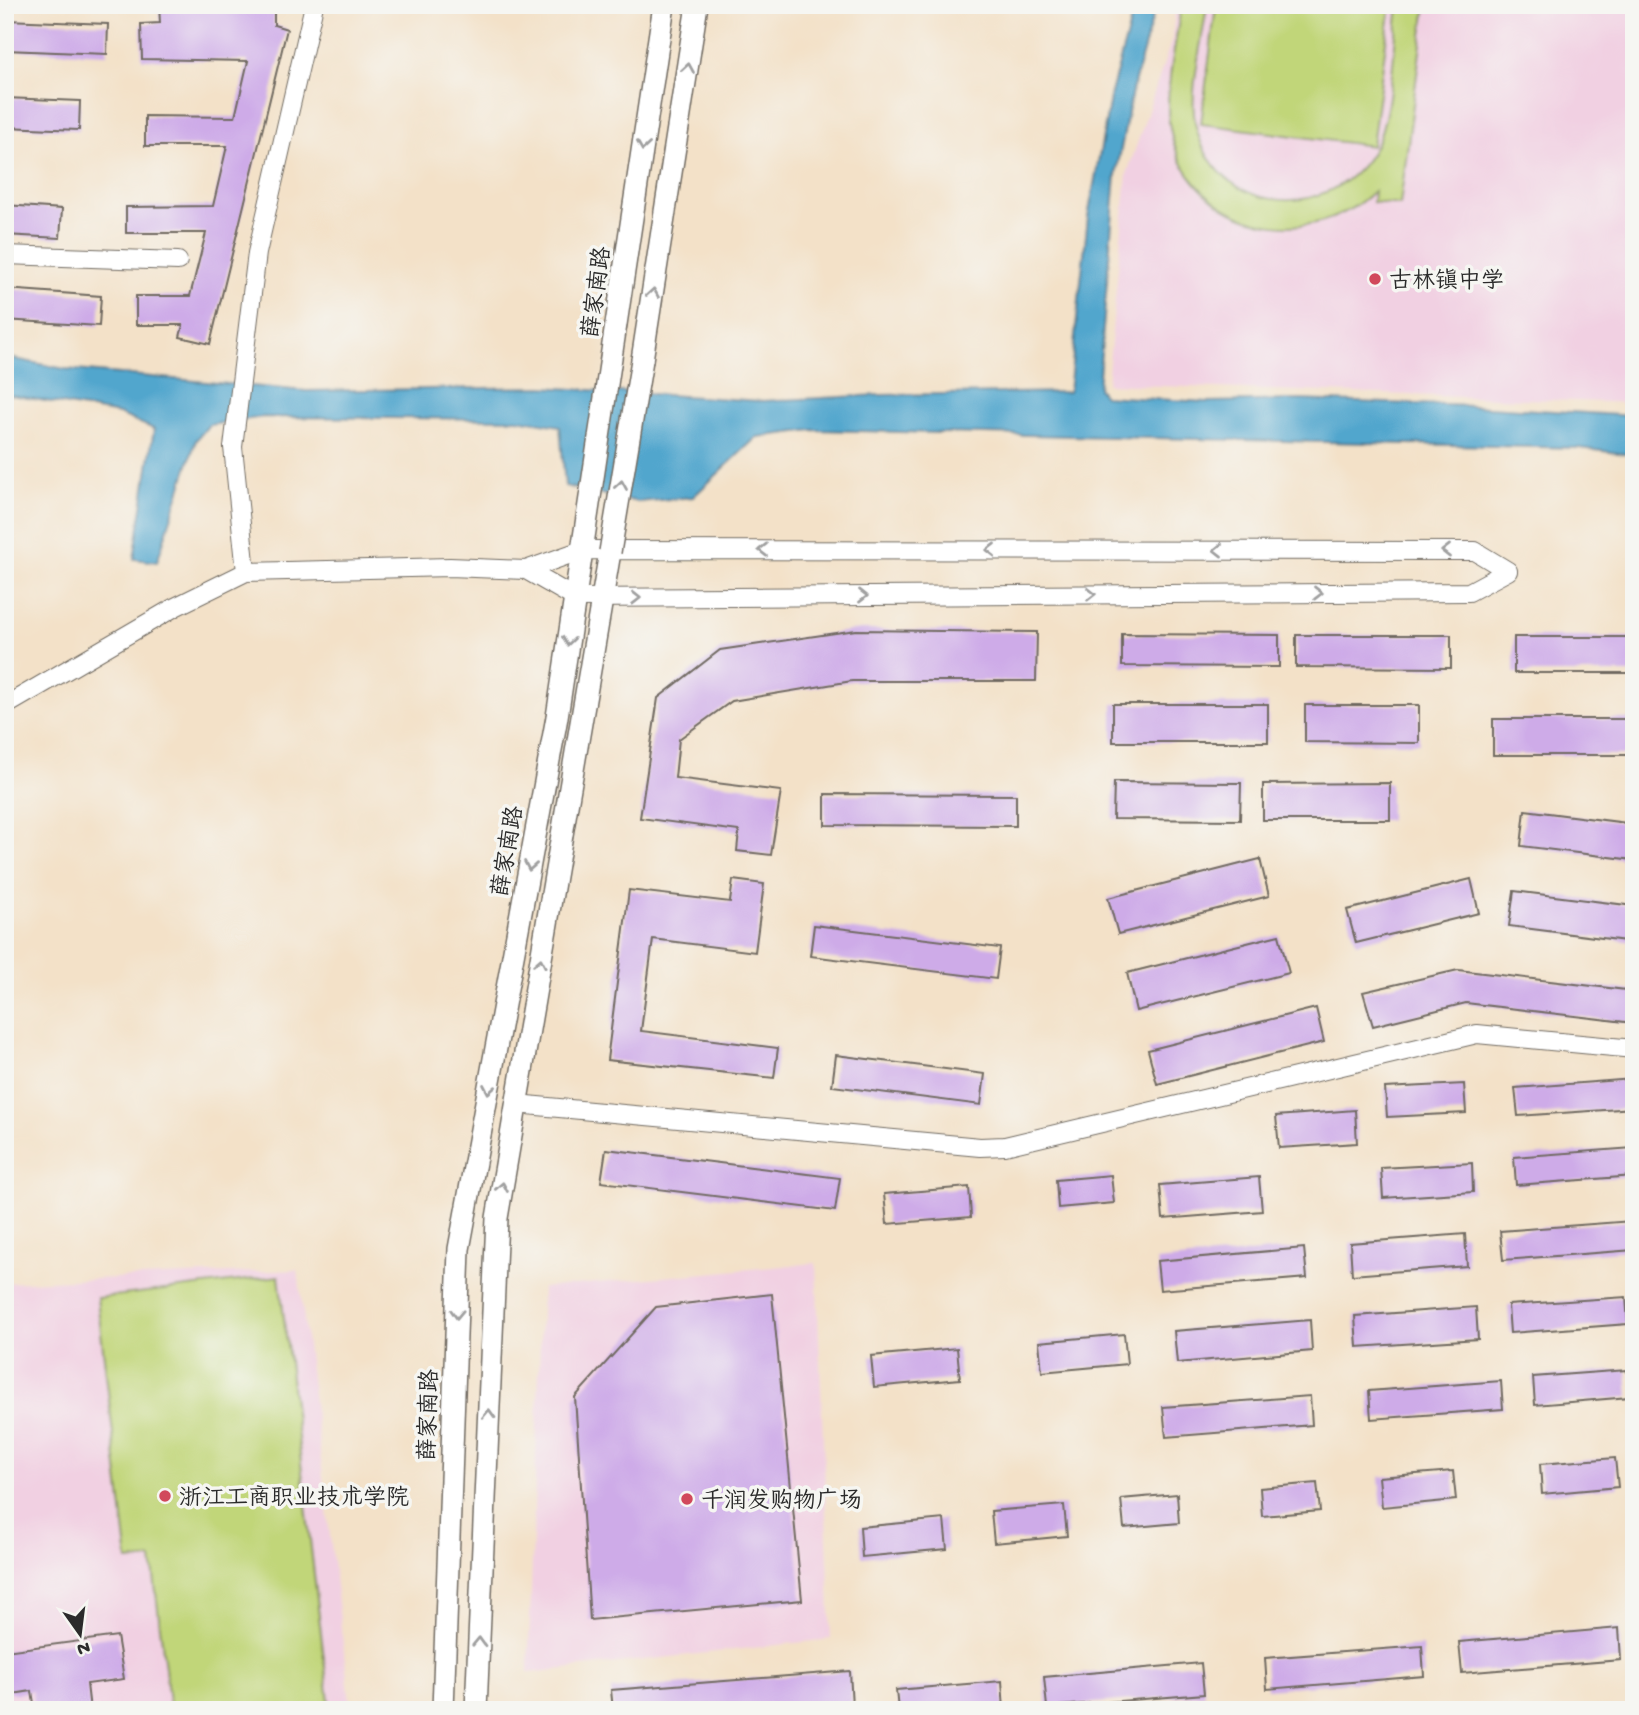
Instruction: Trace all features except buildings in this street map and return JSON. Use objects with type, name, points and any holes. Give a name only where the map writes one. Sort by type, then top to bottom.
[{"type":"main road","name":"薛家南路","points":[[443,1710],[459,1250],[557,717],[664,5]]},
{"type":"main road","points":[[476,1710],[497,1218],[642,360],[697,5]]},
{"type":"street","points":[[246,572],[233,447],[257,253],[314,5]]},
{"type":"street","points":[[5,255],[178,261]]},
{"type":"street","points":[[5,706],[175,607],[246,572],[450,567],[526,570],[582,550],[1475,551],[1508,571],[1469,592],[575,598],[526,570]]},
{"type":"street","points":[[516,1104],[980,1147],[1031,1140],[1477,1034],[1634,1049]]},
{"type":"shaded area","name":"古林镇中学","points":[[1176,5],[1634,5],[1634,403],[1107,384],[1127,174],[1172,39]]},
{"type":"shaded area","points":[[816,1263],[831,1639],[528,1673],[542,1288]]},
{"type":"shaded area","name":"浙江工商职业技术学院","points":[[298,1270],[351,1710],[5,1710],[5,1283]]},
{"type":"green space","points":[[1181,5],[1207,5],[1194,95],[1195,122],[1206,153],[1225,176],[1248,192],[1275,199],[1303,199],[1331,190],[1355,173],[1375,147],[1385,117],[1392,78],[1399,5],[1426,5],[1400,205],[1373,202],[1374,191],[1346,211],[1316,223],[1284,226],[1253,221],[1224,208],[1200,188],[1181,161],[1168,114],[1169,83]]},
{"type":"green space","points":[[1216,5],[1391,5],[1372,146],[1201,124]]},
{"type":"green space","points":[[279,1276],[330,1710],[170,1710],[152,1559],[128,1561],[97,1298]]},
{"type":"water","points":[[1135,5],[1156,5],[1132,91],[1116,175],[1098,388],[1104,396],[1207,402],[1299,400],[1472,406],[1634,416],[1634,455],[1579,448],[813,430],[757,437],[693,497],[638,502],[565,486],[560,426],[518,419],[263,417],[209,425],[196,440],[157,562],[134,559],[154,429],[119,414],[5,394],[5,357],[65,369],[306,391],[542,387],[761,401],[880,395],[1069,392],[1088,217],[1111,93]]},
{"type":"place","name":"古林镇中学","points":[[1375,279]]},
{"type":"place","name":"浙江工商职业技术学院","points":[[165,1496]]},
{"type":"place","name":"千润发购物广场","points":[[687,1499]]}]
